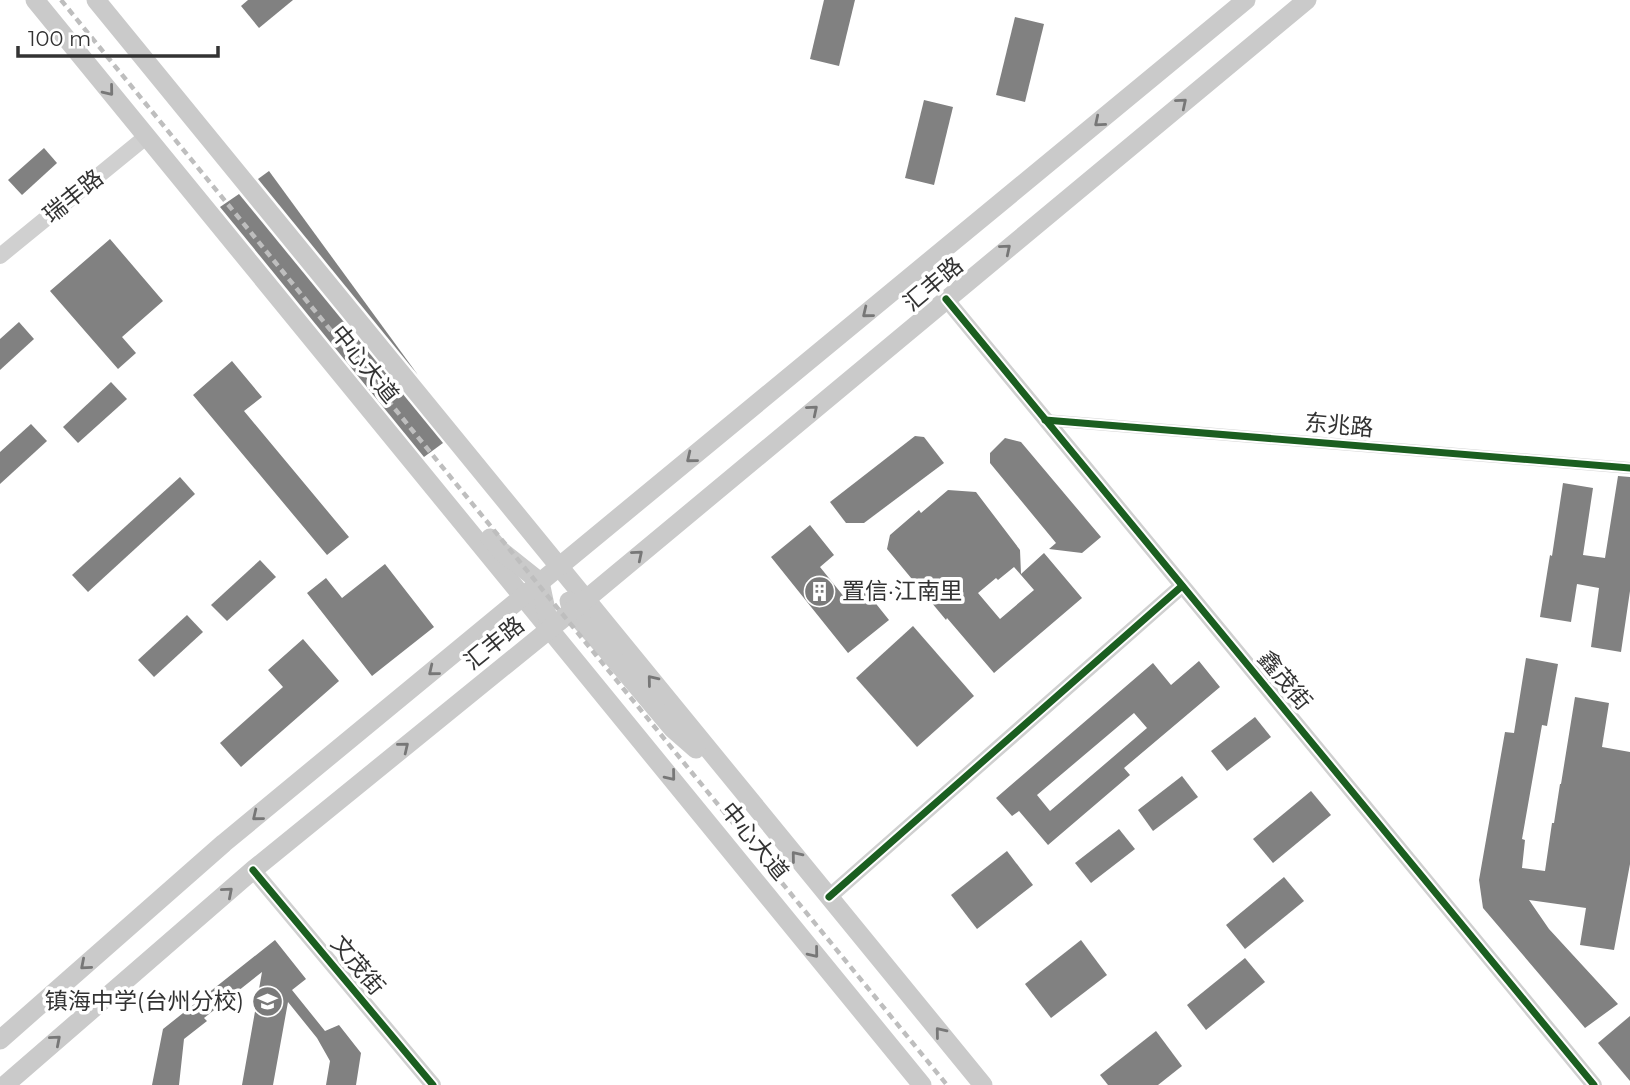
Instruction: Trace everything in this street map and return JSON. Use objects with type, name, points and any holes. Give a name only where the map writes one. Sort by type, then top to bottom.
[{"type":"main road","name":"中心大道","points":[[35,0],[922,1085]]},
{"type":"main road","name":"中心大道","points":[[96,0],[199,127],[228,180],[518,532],[540,543],[559,566],[609,653],[672,728],[739,786]]},
{"type":"main road","name":"汇丰路","points":[[0,1040],[224,843],[1246,0]]},
{"type":"main road","name":"汇丰路","points":[[5,1085],[253,870],[550,629],[1307,0]]},
{"type":"main road","name":"中心大道","points":[[168,162],[213,197],[500,550],[540,582],[550,629]]},
{"type":"main road","name":"中心大道","points":[[500,550],[523,597]]},
{"type":"main road","name":"中心大道","points":[[579,605],[739,786],[983,1085]]},
{"type":"main road","points":[[588,675],[583,656],[588,648],[595,646],[609,653]]},
{"type":"street","name":"瑞丰路","points":[[0,256],[147,136]]},
{"type":"street","name":"鑫茂街","points":[[946,299],[1594,1085]]},
{"type":"street","name":"东兆路","points":[[1045,420],[1630,468]]},
{"type":"street","points":[[829,897],[1182,586]]},
{"type":"street","name":"文茂街","points":[[253,870],[433,1085]]},
{"type":"building","points":[[248,0],[293,0],[259,28],[241,6]]},
{"type":"building","points":[[824,0],[855,0],[839,66],[810,59]]},
{"type":"building","points":[[1015,17],[1044,24],[1025,102],[996,95]]},
{"type":"building","points":[[924,100],[953,107],[934,185],[905,178]]},
{"type":"building","points":[[44,148],[57,163],[22,195],[8,180]]},
{"type":"building","points":[[269,171],[418,375],[258,179]]},
{"type":"building","points":[[239,194],[443,443],[424,457],[220,207]]},
{"type":"building","points":[[110,239],[163,301],[122,337],[136,353],[118,369],[50,291]]},
{"type":"building","points":[[19,322],[34,339],[0,370],[0,339]]},
{"type":"building","points":[[232,361],[262,397],[244,411],[349,537],[327,555],[193,395]]},
{"type":"building","points":[[111,382],[127,399],[78,443],[63,427]]},
{"type":"building","points":[[31,424],[47,441],[0,484],[0,452]]},
{"type":"building","points":[[915,436],[924,437],[944,463],[864,523],[846,523],[830,502]]},
{"type":"building","points":[[1005,438],[1021,442],[1101,537],[1082,553],[1049,549],[1056,543],[990,463],[990,453]]},
{"type":"building","points":[[1618,476],[1630,477],[1630,591],[1621,652],[1591,647],[1599,588],[1577,584],[1571,622],[1540,617],[1563,483],[1593,488],[1583,555],[1605,558]]},
{"type":"building","points":[[180,477],[195,494],[88,592],[72,575]]},
{"type":"building","points":[[948,490],[976,492],[1020,550],[1021,574],[1044,553],[1082,598],[994,673],[887,549],[890,535],[919,510],[921,513]],"holes":[[[1014,567],[1034,590],[1000,619],[978,593]]]},
{"type":"building","name":"置信·江南里","points":[[810,525],[834,555],[820,567],[845,598],[861,585],[889,620],[848,653],[771,557]]},
{"type":"building","points":[[260,560],[276,577],[227,621],[211,605]]},
{"type":"building","points":[[385,564],[434,627],[372,676],[307,593],[326,578],[342,598]]},
{"type":"building","points":[[187,615],[203,632],[154,677],[138,660]]},
{"type":"building","points":[[913,626],[974,696],[917,747],[856,678]]},
{"type":"building","points":[[303,639],[339,681],[241,767],[220,743],[283,687],[268,670]]},
{"type":"building","points":[[1526,658],[1558,664],[1547,726],[1542,725],[1522,839],[1525,840],[1522,868],[1545,871],[1575,697],[1609,703],[1602,747],[1630,752],[1630,864],[1614,950],[1580,945],[1586,908],[1529,900],[1549,929],[1618,1004],[1585,1028],[1483,908],[1479,880],[1505,732],[1514,733]]},
{"type":"building","points":[[1199,661],[1220,687],[1124,768],[1130,775],[1048,845],[1019,811],[1012,816],[996,798],[1153,663],[1171,685]],"holes":[[[1134,713],[1147,728],[1050,811],[1037,795]]]},
{"type":"building","points":[[1255,717],[1271,737],[1227,771],[1211,751]]},
{"type":"building","points":[[1182,776],[1198,797],[1153,831],[1138,810]]},
{"type":"building","points":[[1311,791],[1331,815],[1273,863],[1253,839]]},
{"type":"building","points":[[1119,829],[1135,849],[1091,883],[1075,863]]},
{"type":"building","points":[[1007,851],[1033,885],[977,929],[951,895]]},
{"type":"building","points":[[1284,877],[1304,901],[1245,949],[1226,925]]},
{"type":"building","points":[[275,940],[306,979],[292,990],[325,1031],[339,1025],[361,1053],[356,1085],[326,1085],[330,1061],[317,1038],[288,1002],[273,1085],[242,1085],[262,972],[204,1018],[207,1021],[184,1039],[179,1085],[152,1085],[163,1029]]},
{"type":"building","points":[[1081,940],[1107,975],[1051,1018],[1025,984]]},
{"type":"building","points":[[1245,958],[1265,982],[1206,1030],[1187,1005]]},
{"type":"building","points":[[1630,1016],[1630,1081],[1598,1043]]},
{"type":"building","points":[[1156,1031],[1182,1066],[1158,1085],[1108,1085],[1100,1075]]},
{"type":"railway","points":[[61,0],[947,1085]]},
{"type":"cycle path","points":[[946,299],[1594,1085]]},
{"type":"cycle path","points":[[1045,420],[1630,468]]},
{"type":"cycle path","points":[[829,897],[1182,586]]},
{"type":"cycle path","points":[[253,870],[433,1085]]},
{"type":"place","name":"置信·江南里","points":[[819,591]]},
{"type":"place","name":"镇海中学(台州分校)","points":[[267,1001]]}]
